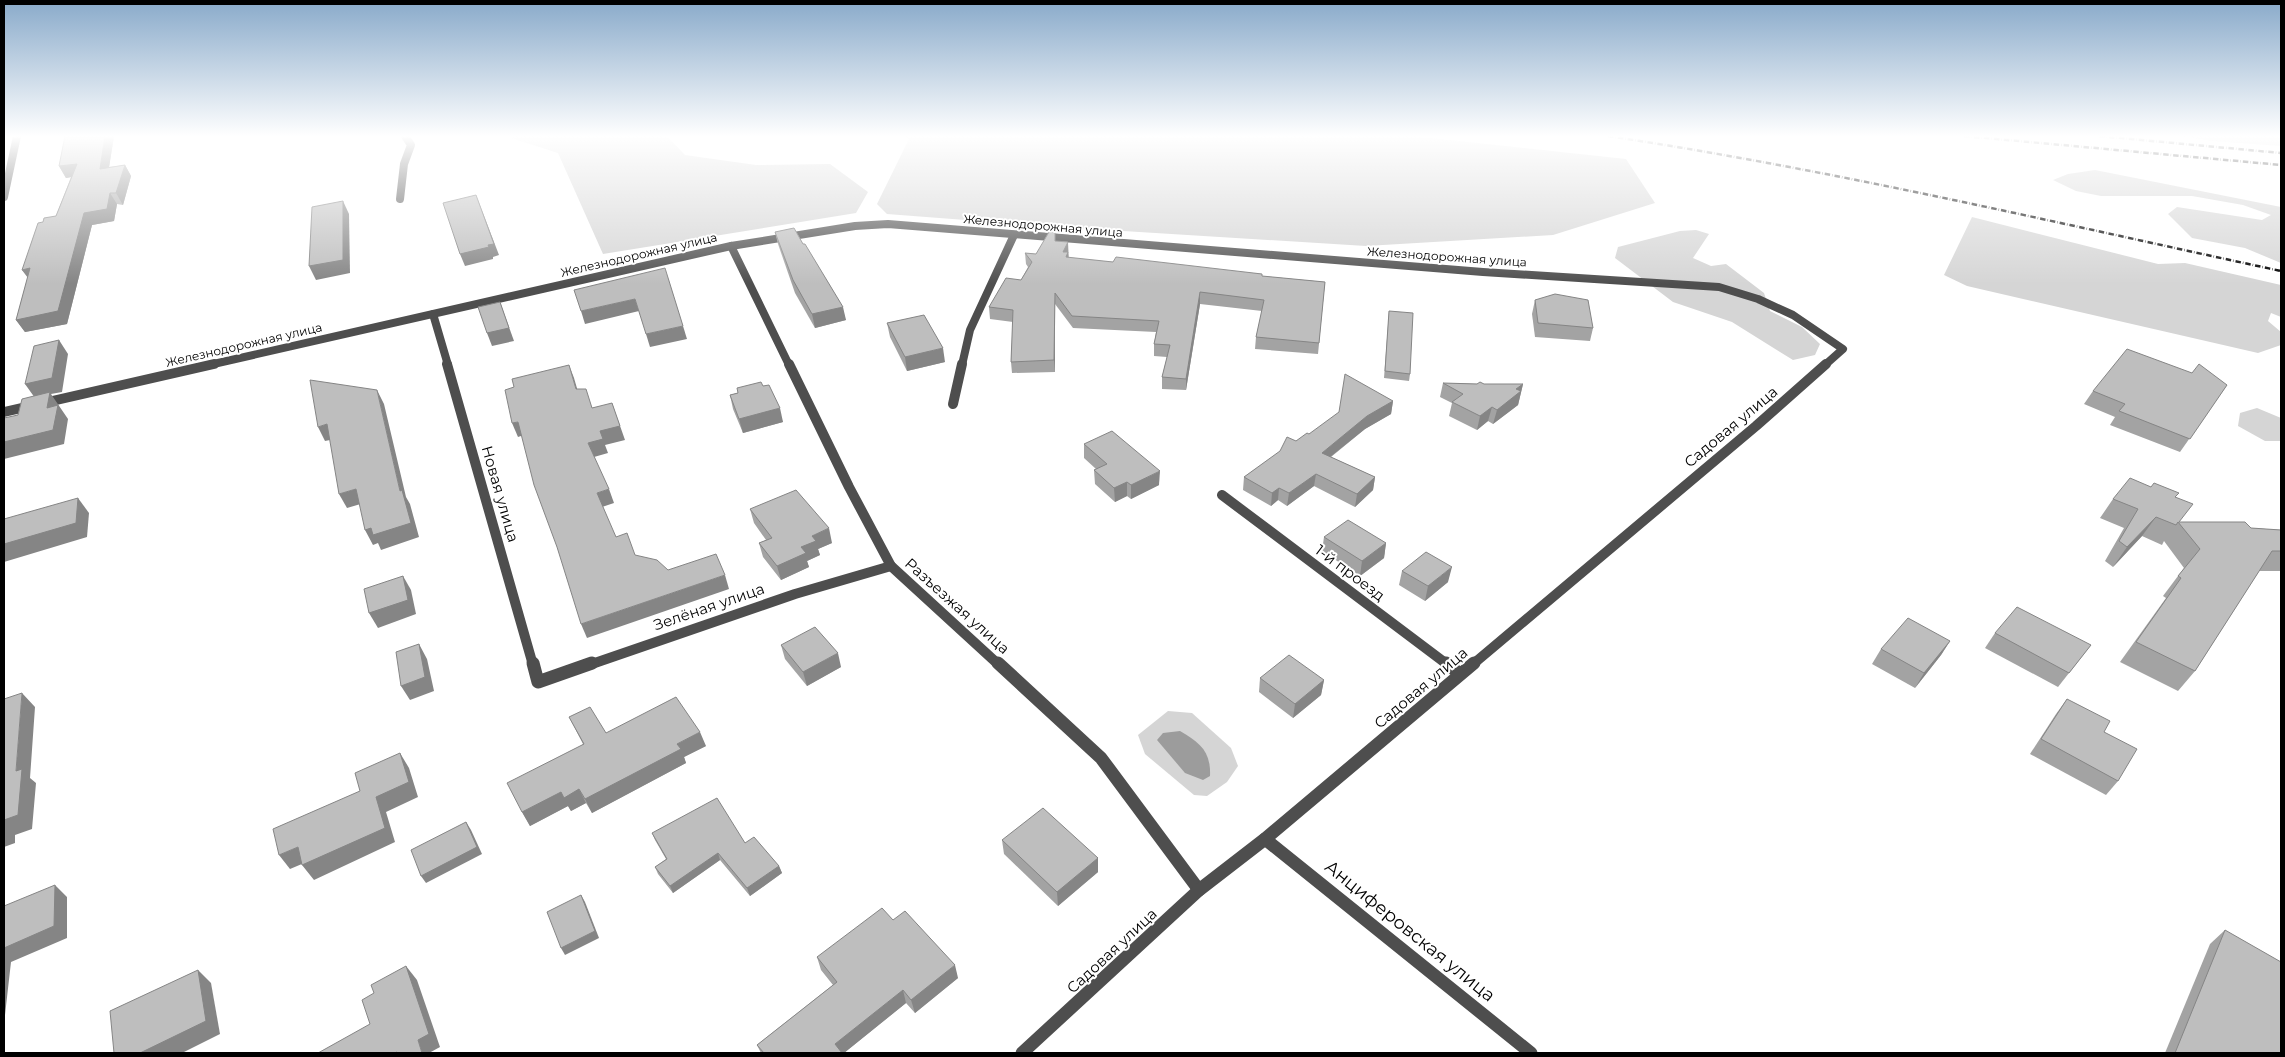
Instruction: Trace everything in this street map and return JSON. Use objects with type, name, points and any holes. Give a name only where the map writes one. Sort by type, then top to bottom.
[{"type":"street","points":[[400,198],[401,185]]},
{"type":"street","name":"Железнодорожная улица","points":[[4,412],[731,246],[845,227],[888,224],[1483,272],[1719,287],[1758,298],[1793,315],[1832,339],[1843,349]]},
{"type":"street","points":[[953,404],[970,330],[1014,235]]},
{"type":"street","name":"Разъезжая улица","points":[[731,246],[849,487],[891,566],[1101,758],[1200,890]]},
{"type":"street","name":"Новая улица","points":[[433,314],[538,682]]},
{"type":"street","name":"Садовая улица","points":[[1022,1053],[1200,890],[1265,839],[1756,426],[1843,349]]},
{"type":"street","name":"1-й проезд","points":[[1222,495],[1460,674]]},
{"type":"street","name":"Зелёная улица","points":[[538,682],[794,594],[891,566]]},
{"type":"street","name":"Анциферовская улица","points":[[1265,839],[1531,1053]]},
{"type":"shaded area","points":[[572,185],[859,185],[868,192],[856,213],[603,254]]},
{"type":"shaded area","points":[[886,185],[1643,185],[1655,203],[1553,235],[1366,246],[1059,227],[887,214],[877,204]]},
{"type":"shaded area","points":[[2064,185],[2172,185],[2281,207],[2281,263],[2245,248],[2192,238],[2168,214],[2177,207],[2262,220],[2271,215],[2243,205],[2192,196],[2101,196],[2076,191]]},
{"type":"shaded area","points":[[1972,217],[2158,264],[2185,263],[2281,285],[2281,317],[2271,313],[2268,321],[2281,332],[2281,345],[2258,353],[1967,286],[1944,275]]},
{"type":"shaded area","points":[[1696,230],[1709,234],[1693,258],[1711,266],[1726,264],[1764,293],[1770,311],[1802,327],[1820,344],[1815,355],[1793,360],[1732,322],[1673,302],[1615,258],[1618,247],[1680,231]]},
{"type":"shaded area","points":[[2257,408],[2281,418],[2281,441],[2265,441],[2238,426],[2240,413]]},
{"type":"shaded area","points":[[1168,711],[1192,713],[1231,748],[1238,766],[1227,782],[1207,796],[1194,795],[1145,754],[1138,735]]},
{"type":"shaded area","points":[[1180,731],[1199,744],[1209,760],[1210,776],[1203,780],[1185,773],[1157,740],[1163,733]]},
{"type":"building","points":[[68,185],[118,185],[116,193],[110,193],[107,209],[84,213],[58,311],[16,320],[30,268],[22,270],[38,223],[43,222],[44,218],[56,216]]},
{"type":"building","points":[[476,195],[494,244],[460,254],[443,203]]},
{"type":"building","points":[[343,201],[343,260],[309,266],[312,207]]},
{"type":"building","points":[[794,228],[843,307],[812,314],[793,280],[775,232]]},
{"type":"building","points":[[1049,232],[1055,232],[1055,241],[1068,242],[1063,252],[1068,252],[1066,257],[1113,262],[1116,257],[1262,274],[1262,276],[1325,282],[1319,343],[1256,337],[1264,300],[1200,292],[1186,379],[1162,377],[1170,345],[1154,344],[1159,321],[1072,316],[1055,293],[1054,360],[1011,362],[1013,310],[989,307],[1006,278],[1021,280],[1032,262],[1025,253],[1036,254]]},
{"type":"building","points":[[665,268],[683,326],[646,334],[635,299],[581,311],[574,290]]},
{"type":"building","points":[[1555,294],[1588,300],[1593,328],[1538,323],[1535,300]]},
{"type":"building","points":[[500,302],[509,328],[487,333],[478,307]]},
{"type":"building","points":[[1389,311],[1413,313],[1410,374],[1385,371]]},
{"type":"building","points":[[924,315],[943,348],[905,357],[887,323]]},
{"type":"building","points":[[59,340],[52,378],[25,384],[34,346]]},
{"type":"building","points":[[2127,349],[2192,373],[2199,364],[2227,385],[2190,439],[2119,411],[2125,404],[2093,391]]},
{"type":"building","points":[[569,365],[576,389],[586,389],[592,408],[612,403],[620,426],[600,431],[603,439],[588,443],[609,489],[597,493],[616,537],[627,533],[635,555],[657,560],[668,570],[716,554],[725,575],[581,624],[557,547],[534,485],[518,422],[512,423],[505,390],[514,387],[512,379]]},
{"type":"building","points":[[1345,374],[1393,401],[1367,416],[1322,453],[1375,477],[1357,494],[1316,474],[1289,493],[1279,488],[1272,493],[1244,477],[1280,451],[1287,437],[1296,441],[1339,412]]},
{"type":"building","points":[[310,380],[377,390],[400,491],[402,490],[411,523],[373,535],[371,528],[365,530],[356,489],[339,494],[327,424],[318,427]]},
{"type":"building","points":[[761,382],[763,386],[769,385],[780,408],[739,419],[730,395],[738,393],[737,388]]},
{"type":"building","points":[[1480,382],[1484,384],[1523,384],[1516,389],[1521,391],[1497,410],[1492,407],[1480,416],[1452,402],[1463,394],[1443,383],[1477,384]]},
{"type":"building","points":[[50,392],[47,408],[58,405],[53,430],[4,442],[4,418],[18,415],[22,399]]},
{"type":"building","points":[[1112,431],[1160,471],[1131,485],[1127,482],[1114,488],[1094,470],[1107,464],[1084,444]]},
{"type":"building","points":[[2130,478],[2151,487],[2154,483],[2179,493],[2175,497],[2193,504],[2179,522],[2245,522],[2251,528],[2281,530],[2281,551],[2272,551],[2195,671],[2136,642],[2181,578],[2178,576],[2200,549],[2178,522],[2176,525],[2156,517],[2127,547],[2119,541],[2138,509],[2113,499]]},
{"type":"building","points":[[796,490],[829,528],[812,536],[816,541],[801,547],[806,553],[777,566],[759,543],[772,538],[750,509]]},
{"type":"building","points":[[78,498],[76,523],[4,544],[4,519]]},
{"type":"building","points":[[1348,520],[1386,543],[1362,561],[1324,537]]},
{"type":"building","points":[[1426,552],[1452,567],[1428,586],[1402,571]]},
{"type":"building","points":[[403,576],[408,600],[369,613],[364,589]]},
{"type":"building","points":[[2017,607],[2091,645],[2069,673],[1995,633]]},
{"type":"building","points":[[1908,618],[1950,641],[1924,673],[1881,649]]},
{"type":"building","points":[[815,627],[838,653],[803,672],[781,645]]},
{"type":"building","points":[[419,644],[425,677],[401,686],[396,652]]},
{"type":"building","points":[[1289,655],[1324,680],[1295,704],[1260,678]]},
{"type":"building","points":[[22,693],[16,771],[22,769],[18,815],[4,820],[4,699]]},
{"type":"building","points":[[676,697],[700,732],[677,744],[681,749],[585,799],[579,789],[564,798],[561,792],[522,812],[507,783],[584,744],[569,717],[590,707],[606,733]]},
{"type":"building","points":[[2067,699],[2110,721],[2104,732],[2137,749],[2118,781],[2041,739]]},
{"type":"building","points":[[400,753],[409,782],[376,797],[385,828],[302,865],[298,847],[279,855],[273,829],[360,791],[355,773]]},
{"type":"building","points":[[717,798],[745,843],[754,837],[779,866],[747,888],[718,853],[670,886],[655,867],[667,859],[652,833]]},
{"type":"building","points":[[1043,808],[1098,858],[1057,892],[1002,840]]},
{"type":"building","points":[[466,822],[477,847],[421,876],[411,850]]},
{"type":"building","points":[[55,885],[54,926],[4,948],[4,906]]},
{"type":"building","points":[[581,895],[595,931],[561,948],[547,912]]},
{"type":"building","points":[[882,908],[893,920],[905,911],[955,965],[911,1000],[903,990],[835,1044],[842,1053],[764,1053],[757,1045],[837,982],[817,957]]},
{"type":"building","points":[[2225,930],[2281,962],[2281,1053],[2175,1053]]},
{"type":"building","points":[[406,966],[429,1034],[418,1040],[422,1053],[318,1053],[370,1024],[362,1000],[374,993],[371,985]]},
{"type":"building","points":[[198,970],[206,1021],[140,1053],[114,1053],[110,1011]]},
{"type":"railway","points":[[1882,185],[2281,271]]}]
